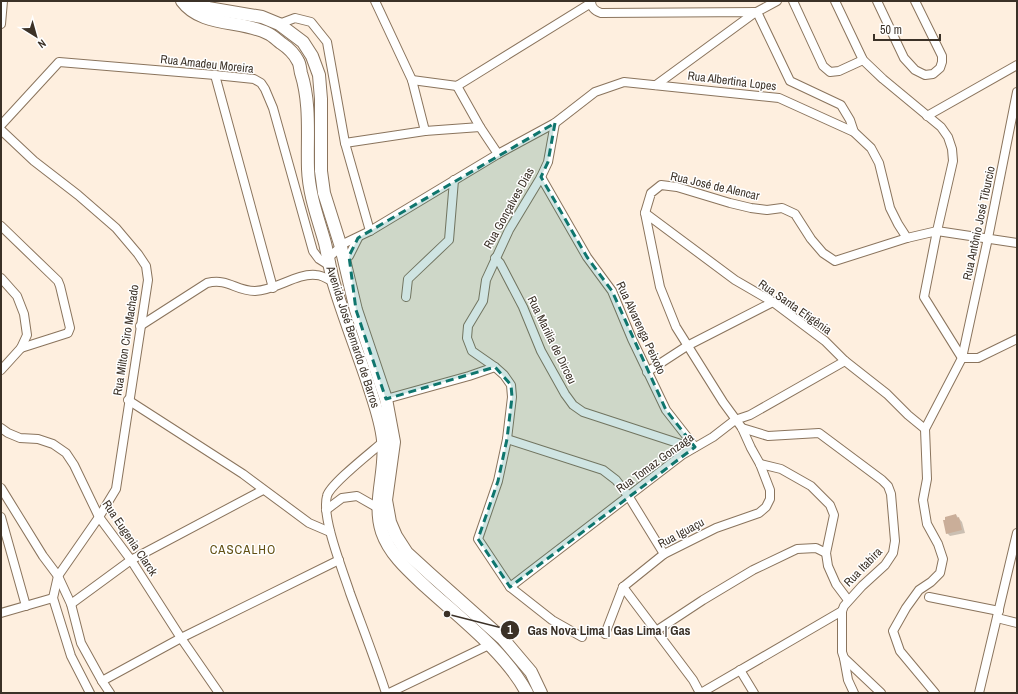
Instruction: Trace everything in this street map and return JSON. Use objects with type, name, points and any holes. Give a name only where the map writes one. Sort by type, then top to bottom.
[{"type":"main road","name":"Avenida José Bernardo de Barros","points":[[182,1],[199,15],[219,21],[246,26],[267,33],[287,48],[298,60],[304,82],[307,104],[309,134],[308,170],[311,196],[333,282],[377,409],[384,441],[383,472],[378,508],[382,531],[393,554],[410,572],[489,645],[520,679],[527,693]]},
{"type":"main road","name":"Avenida José Bernardo de Barros","points":[[196,1],[208,8],[262,17],[279,24],[303,42],[312,56],[319,75],[321,99],[321,171],[328,209],[345,252],[356,310],[386,399],[394,442],[386,500],[390,522],[396,536],[407,553],[503,639],[531,672],[541,693]]},
{"type":"street","points":[[1,24],[2,1]]},
{"type":"street","points":[[375,1],[412,80],[425,131]]},
{"type":"street","points":[[656,85],[757,12],[777,1]]},
{"type":"street","points":[[793,1],[823,66],[830,72],[839,71],[863,60]]},
{"type":"street","points":[[835,1],[863,60],[883,79],[941,127],[948,137],[952,149],[954,161],[937,230],[924,296],[962,358],[978,358],[1017,339]]},
{"type":"street","points":[[877,1],[904,58],[915,70],[925,75],[933,74],[940,68],[942,56],[914,1]]},
{"type":"street","points":[[412,80],[457,86],[591,2],[596,12],[757,12]]},
{"type":"street","points":[[757,12],[790,81],[841,104],[850,120],[854,132]]},
{"type":"street","points":[[279,24],[295,18],[311,22],[327,42],[345,143],[370,231]]},
{"type":"street","name":"Rua Amadeu Moreira","points":[[1,125],[59,62],[254,79],[261,83],[265,89],[273,108],[313,251],[319,259],[329,262]]},
{"type":"street","points":[[928,116],[1017,65]]},
{"type":"street","points":[[215,75],[273,288]]},
{"type":"street","name":"Rua Albertina Lopes","points":[[345,252],[345,243],[358,238],[498,154],[555,123],[595,92],[624,82],[779,98],[854,132],[871,148],[879,163],[890,208],[907,238]]},
{"type":"street","points":[[457,86],[480,127],[498,154]]},
{"type":"street","name":"Rua Antônio José Tiburcio","points":[[925,429],[962,358],[1017,92]]},
{"type":"street","name":"Rua Gonçalves Dias","points":[[510,587],[478,539],[498,481],[507,439],[512,397],[511,385],[495,366],[472,351],[467,338],[468,326],[483,301],[486,280],[495,258],[509,230],[541,177],[548,162],[555,123]]},
{"type":"street","points":[[345,143],[425,131],[480,127]]},
{"type":"street","name":"Rua Milton Ciro Machado","points":[[1,130],[34,161],[93,207],[116,228],[146,266],[148,280],[128,400],[116,489],[99,517],[58,576]]},
{"type":"street","name":"Rua Alvarenga Peixoto","points":[[541,177],[587,257],[612,291],[666,410],[694,448]]},
{"type":"street","points":[[406,297],[408,279],[449,240],[454,180]]},
{"type":"street","name":"Rua José de Alencar","points":[[735,420],[676,327],[660,287],[645,213],[651,193],[661,185],[751,208],[767,210],[782,208],[795,214],[811,239],[823,252],[835,261],[907,238]]},
{"type":"street","name":"Rua Santa Efigênia","points":[[645,213],[735,280],[773,302],[825,341],[845,361],[887,394],[908,415],[925,429]]},
{"type":"street","points":[[1,226],[58,281],[70,328],[68,333],[21,348]]},
{"type":"street","points":[[907,238],[937,230],[1017,243]]},
{"type":"street","points":[[329,262],[345,252],[358,238]]},
{"type":"street","name":"Rua Marilia de Dirceu","points":[[495,258],[500,263],[523,307],[542,352],[565,394],[573,405],[583,412],[694,448]]},
{"type":"street","points":[[140,326],[207,283],[216,281],[224,282],[241,289],[254,291],[273,288],[304,275],[318,274],[333,282]]},
{"type":"street","points":[[1,278],[17,296],[24,314],[28,335],[21,348],[1,370]]},
{"type":"street","points":[[341,303],[345,301],[352,290]]},
{"type":"street","points":[[648,372],[688,346],[773,302]]},
{"type":"street","name":"Rua Tomaz Gonzaga","points":[[510,587],[682,455],[713,437],[735,420],[750,414],[845,361]]},
{"type":"street","points":[[386,399],[469,376],[495,366]]},
{"type":"street","points":[[128,400],[243,474],[309,523],[330,532]]},
{"type":"street","name":"Rua Iguaçu","points":[[623,587],[664,554],[716,528],[759,513],[766,507],[770,499],[770,490],[760,464],[742,428],[735,420]]},
{"type":"street","name":"Rua Eugenia Clarck","points":[[1,428],[8,434],[20,438],[38,439],[53,444],[66,453],[74,465],[99,517],[131,560],[181,638],[219,693]]},
{"type":"street","name":"Rua Itabira","points":[[742,428],[768,436],[819,432],[888,486],[891,494],[894,533],[893,553],[885,565],[848,600],[842,611],[842,652],[848,680],[854,693]]},
{"type":"street","points":[[925,429],[927,479],[923,500],[927,524],[938,544],[943,559],[940,573],[931,582],[919,590],[893,630],[900,651],[935,693]]},
{"type":"street","points":[[507,439],[603,470],[616,480],[629,497],[664,554]]},
{"type":"street","points":[[384,441],[340,480],[327,495],[326,510],[330,532],[339,560],[386,693]]},
{"type":"street","points":[[760,464],[781,469],[812,486],[830,505],[834,515],[826,553],[828,566],[836,584],[848,600]]},
{"type":"street","points":[[1,488],[43,556],[58,576],[71,604],[81,643],[110,693]]},
{"type":"street","points":[[71,604],[131,560],[263,490]]},
{"type":"street","points":[[326,510],[342,498],[357,496],[378,508]]},
{"type":"street","points":[[1,517],[26,606]]},
{"type":"street","points":[[979,693],[1017,533]]},
{"type":"street","points":[[656,631],[703,600],[753,570],[797,549],[816,548],[826,553]]},
{"type":"street","points":[[102,681],[181,638],[339,560]]},
{"type":"street","points":[[58,576],[53,598],[71,656],[90,693]]},
{"type":"street","points":[[510,587],[552,620],[582,637]]},
{"type":"street","points":[[623,587],[693,680],[701,693],[842,611]]},
{"type":"street","points":[[605,634],[623,587]]},
{"type":"street","points":[[929,597],[998,614],[1017,623]]},
{"type":"street","points":[[1,613],[53,598]]},
{"type":"street","points":[[390,693],[489,645]]},
{"type":"street","points":[[844,658],[881,693]]},
{"type":"street","points":[[740,670],[754,693]]},
{"type":"highlighted area","points":[[555,123],[548,162],[541,177],[587,257],[612,291],[666,410],[695,447],[510,587],[478,539],[498,481],[507,439],[512,397],[511,385],[495,367],[386,399],[356,310],[349,256],[358,238]]},
{"type":"building","points":[[956,514],[957,518],[959,517],[962,530],[946,534],[943,520],[945,520],[945,517]]},
{"type":"place","name":"Gas Nova Lima | Gas Lima | Gas","points":[[447,614]]},
{"type":"district","name":"CASCALHO","points":[[243,549]]}]
